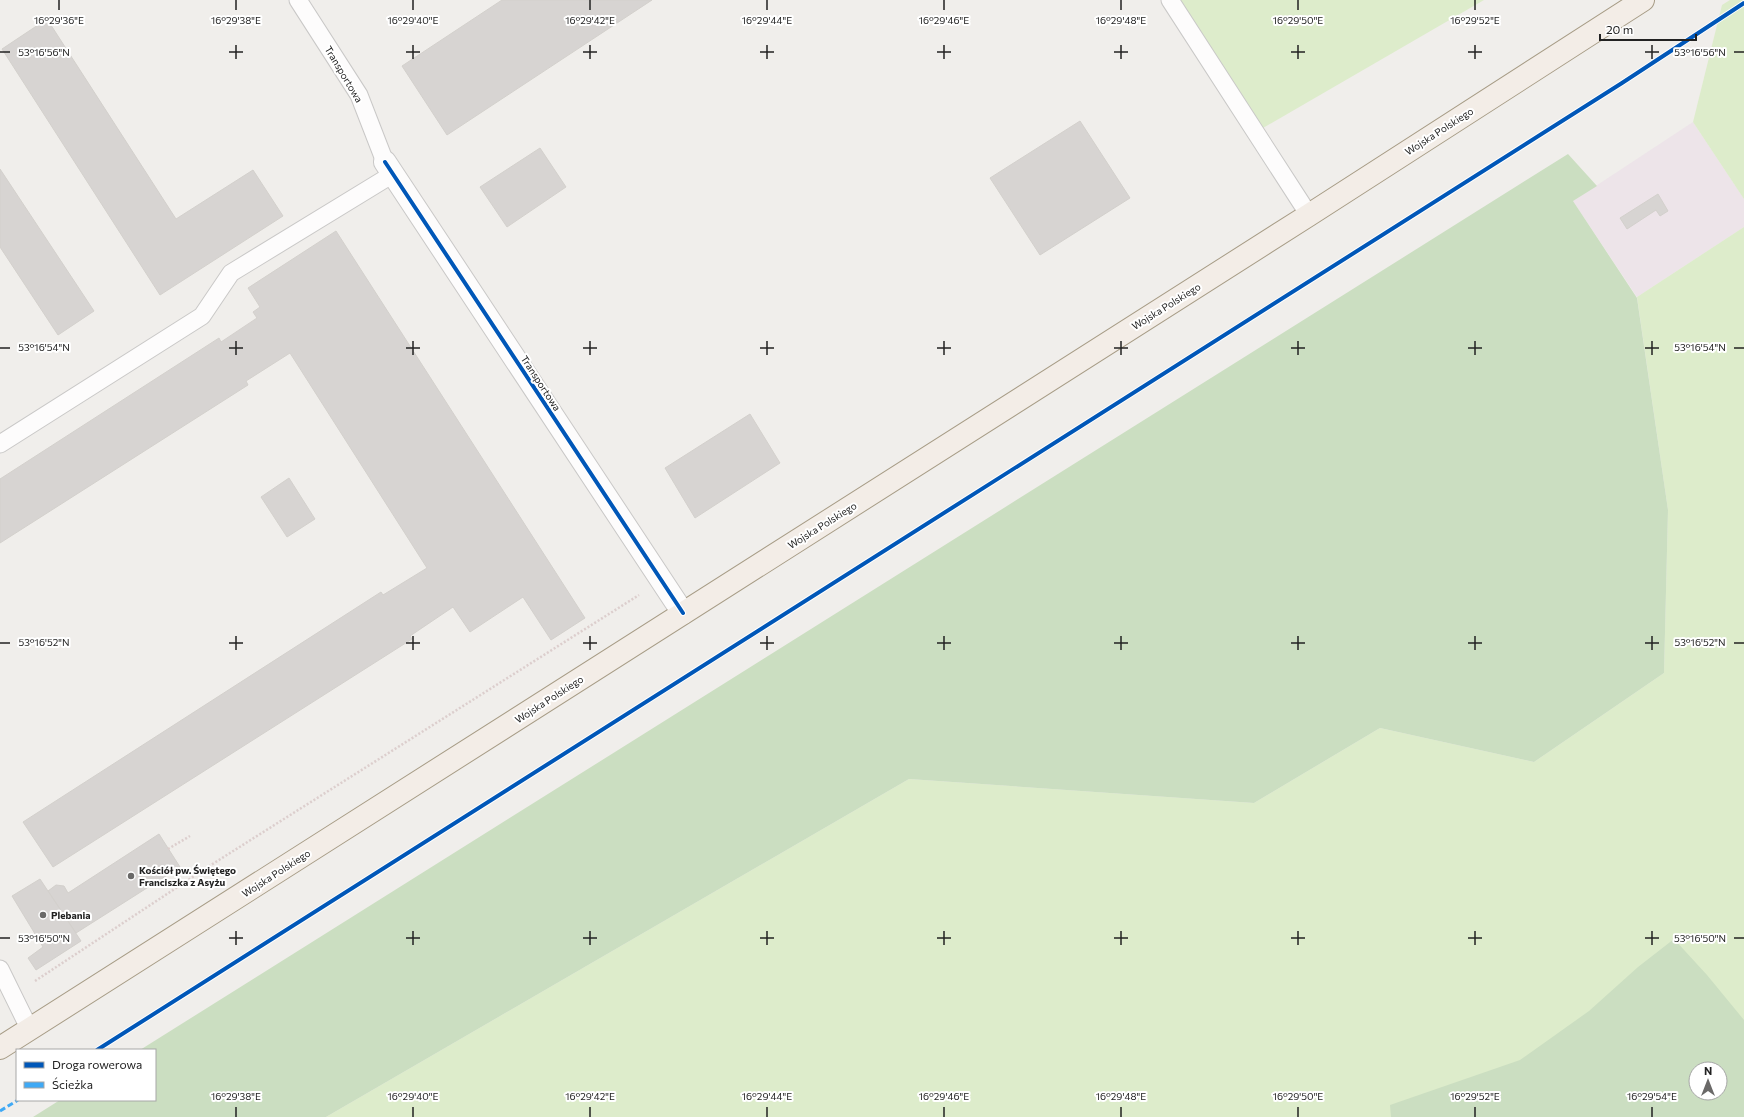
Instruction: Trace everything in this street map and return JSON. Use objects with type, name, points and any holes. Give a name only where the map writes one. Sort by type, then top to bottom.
[{"type":"main road","name":"Wojska Polskiego","points":[[0,1048],[1309,215],[1643,0]]},
{"type":"street","name":"Transportowa","points":[[389,168],[683,613]]},
{"type":"lane","name":"Transportowa","points":[[298,0],[359,95],[389,168]]},
{"type":"lane","points":[[1170,0],[1309,215]]},
{"type":"lane","points":[[0,444],[202,316],[231,273],[389,168]]},
{"type":"lane","points":[[0,969],[30,1030]]},
{"type":"path","points":[[13,996],[211,865],[661,581]]},
{"type":"path","points":[[168,849],[190,836]]},
{"type":"shaded area","points":[[1693,122],[1744,199],[1744,227],[1637,297],[1573,201]]},
{"type":"green space","points":[[1172,0],[1484,0],[1256,132]]},
{"type":"green space","points":[[1730,0],[1744,0],[1744,199],[1693,122],[1722,5]]},
{"type":"green space","points":[[1568,154],[1597,186],[1573,201],[1637,298],[1668,510],[1664,673],[1534,762],[1380,728],[1254,803],[909,779],[326,1117],[33,1117],[58,1101],[156,1101],[156,1049],[142,1049]]},
{"type":"green space","points":[[1744,227],[1744,1117],[326,1117],[909,779],[1254,803],[1380,728],[1534,762],[1664,673],[1668,510],[1637,297]]},
{"type":"green space","points":[[1674,939],[1707,975],[1744,1020],[1744,1117],[1391,1117],[1390,1105],[1520,1060],[1589,1011],[1638,967]]},
{"type":"building","points":[[502,0],[652,0],[447,135],[402,66]]},
{"type":"building","points":[[47,19],[176,219],[253,170],[283,216],[160,295],[2,49]]},
{"type":"building","points":[[1080,121],[1130,198],[1040,255],[990,178]]},
{"type":"building","points":[[540,148],[566,187],[507,227],[480,187]]},
{"type":"building","points":[[0,169],[94,311],[58,335],[0,247]]},
{"type":"building","points":[[1658,194],[1668,211],[1660,216],[1656,210],[1627,229],[1620,218]]},
{"type":"building","points":[[336,231],[585,618],[551,640],[523,597],[470,632],[453,607],[410,636],[412,639],[53,867],[23,822],[381,592],[383,595],[427,568],[290,353],[246,381],[248,385],[0,543],[0,479],[219,338],[221,342],[257,318],[253,312],[260,307],[248,288]]},
{"type":"building","points":[[750,414],[780,463],[695,518],[665,468]]},
{"type":"building","points":[[289,478],[315,519],[287,537],[261,497]]},
{"type":"building","name":"Kościół pw. Świętego Franciszka z Asyżu","points":[[159,834],[180,867],[76,933],[48,891],[56,885],[64,886],[68,893]]},
{"type":"building","name":"Plebania","points":[[40,879],[81,941],[36,970],[28,958],[43,947],[12,896]]},
{"type":"marked path","points":[[0,1111],[16,1101]]},
{"type":"cycle path","points":[[99,1049],[1622,83],[1744,3]]},
{"type":"cycle path","points":[[385,162],[683,613]]},
{"type":"place","name":"Kościół pw. Świętego Franciszka z Asyżu","points":[[131,876]]},
{"type":"place","name":"Plebania","points":[[43,915]]}]
